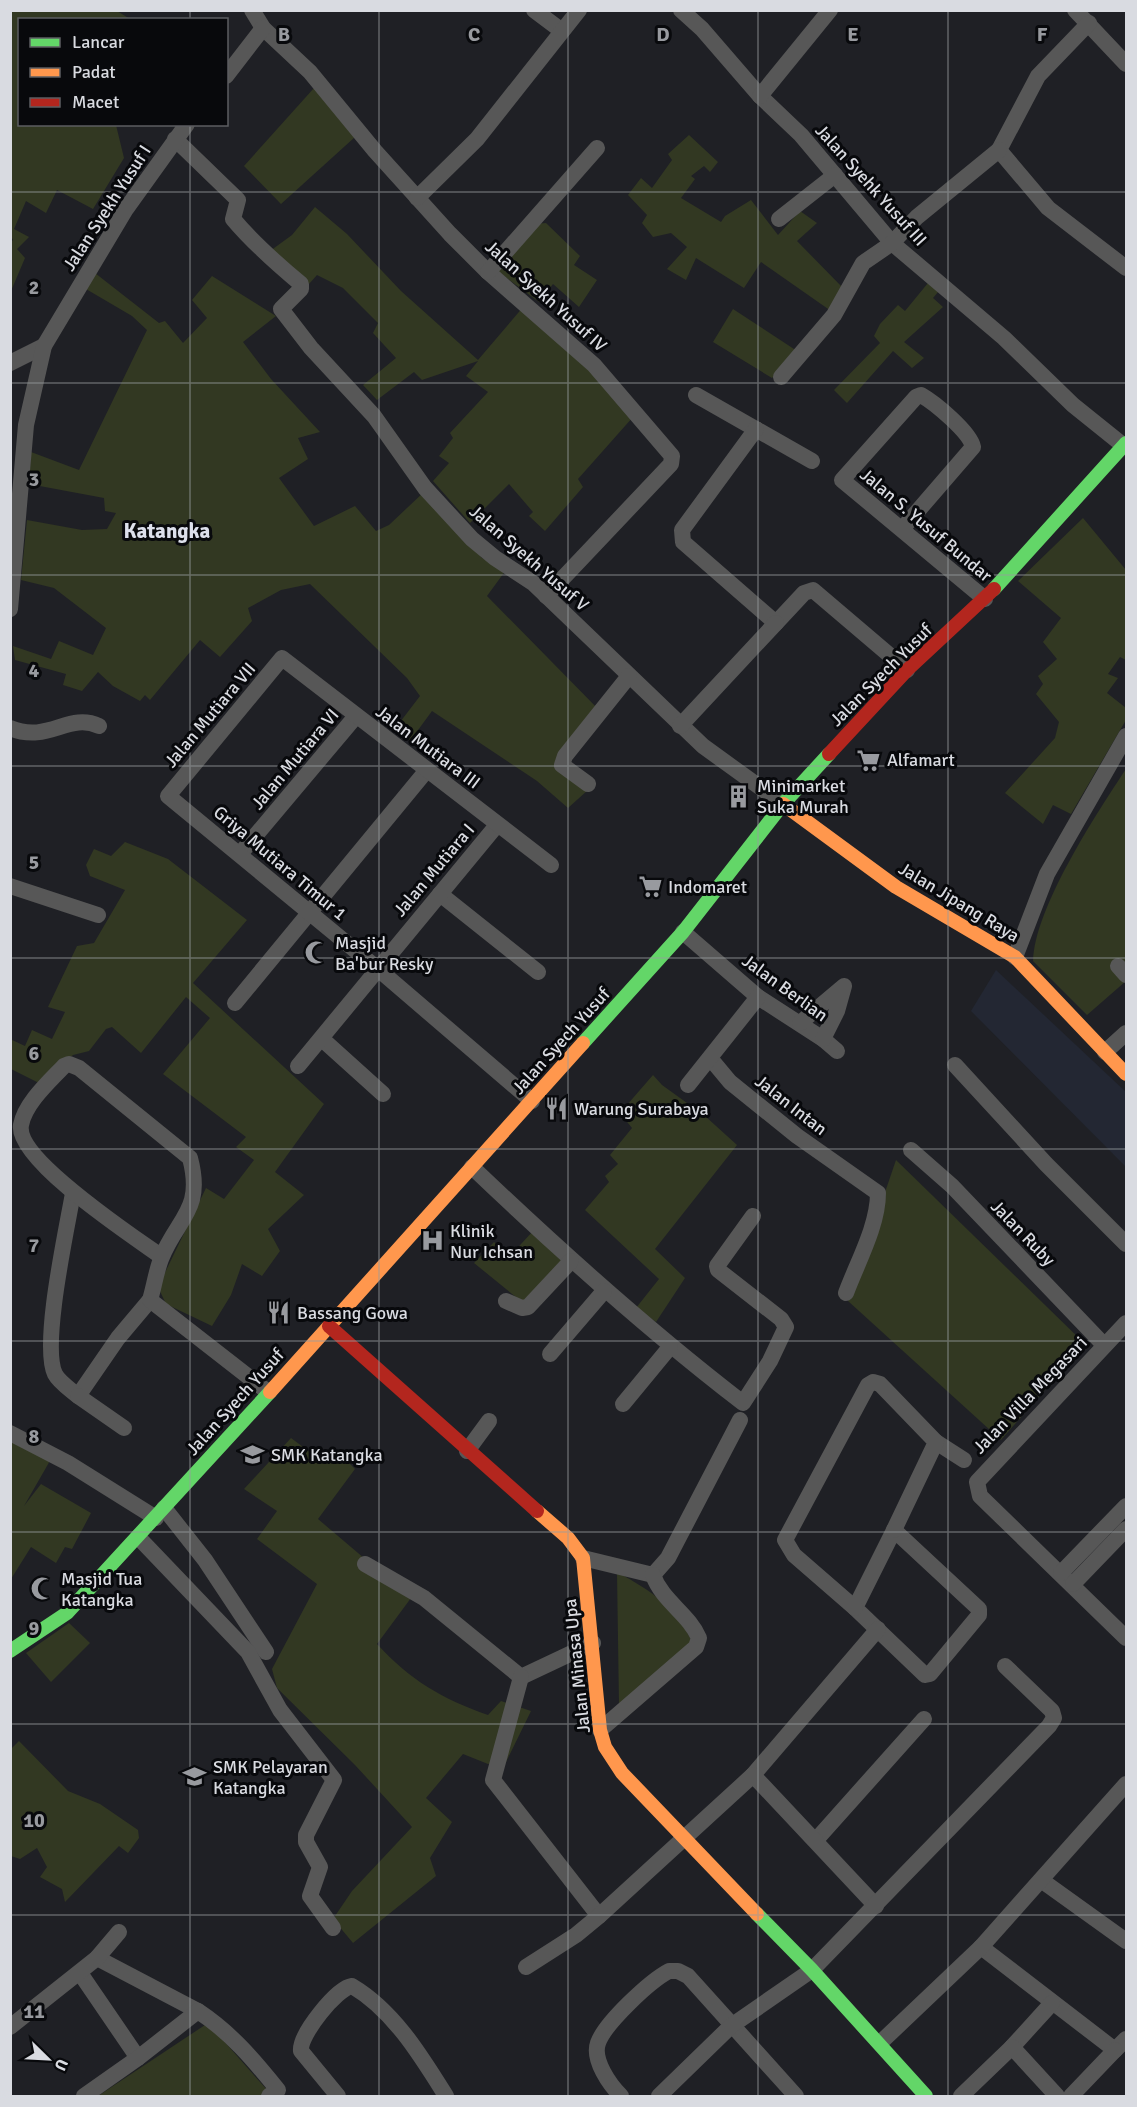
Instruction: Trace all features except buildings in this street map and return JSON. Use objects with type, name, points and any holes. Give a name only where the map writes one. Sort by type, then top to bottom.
[{"type":"main road","name":"Jalan Syech Yusuf","points":[[10,1651],[67,1613],[138,1537],[683,932],[783,804],[907,670],[985,599],[1125,445]]},
{"type":"main road","name":"Jalan Jipang Raya","points":[[783,804],[897,887],[1015,957],[1126,1074]]},
{"type":"main road","points":[[329,1326],[467,1451],[568,1538],[583,1558]]},
{"type":"main road","name":"Jalan Minasa Upa","points":[[583,1558],[600,1730],[605,1748],[622,1773],[683,1840],[812,1970],[880,2043],[926,2097]]},
{"type":"street","points":[[228,73],[262,28],[252,10]]},
{"type":"street","points":[[534,10],[562,31]]},
{"type":"street","points":[[417,198],[477,139],[579,10]]},
{"type":"street","name":"Jalan Syehk Yusuf III","points":[[681,10],[702,29],[760,96],[801,135],[892,243],[1004,338],[1073,405],[1125,445]]},
{"type":"street","points":[[760,96],[830,10]]},
{"type":"street","points":[[1075,10],[1126,64]]},
{"type":"street","points":[[782,377],[834,315],[859,268],[892,243],[925,210],[999,150],[1038,76],[1089,23]]},
{"type":"street","name":"Jalan Syekh Yusuf IV","points":[[262,28],[310,72],[417,198],[488,272],[594,364],[659,439],[673,459],[671,464],[546,596]]},
{"type":"street","name":"Jalan Syekh Yusuf I","points":[[44,346],[126,209],[185,126]]},
{"type":"street","name":"Jalan Syekh Yusuf V","points":[[175,139],[238,200],[233,219],[263,252],[301,284],[301,289],[280,309],[374,416],[425,488],[480,545],[495,558],[533,583],[680,726],[783,804]]},
{"type":"street","points":[[488,272],[597,147]]},
{"type":"street","points":[[999,150],[1048,208],[1126,268]]},
{"type":"street","points":[[779,219],[835,175]]},
{"type":"street","points":[[10,363],[44,346]]},
{"type":"street","points":[[10,609],[26,425],[44,346]]},
{"type":"street","points":[[696,395],[812,461]]},
{"type":"street","name":"Jalan S. Yusuf Bundar","points":[[903,528],[973,447],[969,436],[923,396],[916,397],[842,480],[903,528],[985,599]]},
{"type":"street","points":[[756,429],[682,530],[680,538],[776,623]]},
{"type":"street","points":[[680,726],[804,593],[813,590],[907,670]]},
{"type":"street","name":"Jalan Mutiara III","points":[[282,658],[551,865]]},
{"type":"street","name":"Jalan Mutiara VII","points":[[168,796],[282,658]]},
{"type":"street","points":[[588,784],[562,765],[565,756],[629,676]]},
{"type":"street","name":"Jalan Mutiara VI","points":[[240,854],[356,716]]},
{"type":"street","points":[[10,728],[35,734],[56,730],[78,721],[99,726]]},
{"type":"street","points":[[1015,957],[1047,874],[1126,736]]},
{"type":"street","points":[[235,1003],[427,770]]},
{"type":"street","name":"Griya Mutiara Timur 1","points":[[168,796],[378,969],[532,1101]]},
{"type":"street","name":"Jalan Mutiara I","points":[[298,1066],[497,825]]},
{"type":"street","points":[[10,886],[98,915]]},
{"type":"street","points":[[440,894],[538,972]]},
{"type":"street","name":"Jalan Berlian","points":[[683,932],[758,997],[800,1023],[837,1051]]},
{"type":"street","points":[[800,1023],[844,986],[837,1011],[823,1039]]},
{"type":"street","points":[[688,1085],[758,997]]},
{"type":"street","points":[[1109,1056],[1126,1033]]},
{"type":"street","points":[[322,1039],[383,1094]]},
{"type":"street","points":[[1109,1056],[1126,1045]]},
{"type":"street","name":"Jalan Intan","points":[[710,1058],[730,1082],[796,1136],[878,1193],[878,1203],[846,1293]]},
{"type":"street","points":[[78,1396],[118,1338],[150,1300],[162,1257],[191,1205],[194,1173],[190,1158],[79,1068],[69,1064],[60,1071],[27,1110],[21,1127],[23,1137],[32,1152],[73,1193],[162,1257]]},
{"type":"street","points":[[955,1065],[1046,1164],[1126,1244]]},
{"type":"street","name":"Jalan Ruby","points":[[911,1150],[952,1186],[1104,1345]]},
{"type":"street","points":[[472,1167],[604,1291],[670,1347],[743,1403],[757,1383],[785,1333],[786,1327],[781,1319],[720,1274],[717,1266],[753,1216]]},
{"type":"street","points":[[73,1193],[54,1307],[51,1355],[55,1374],[78,1396],[124,1428]]},
{"type":"street","points":[[506,1301],[522,1308],[528,1307],[571,1261]]},
{"type":"street","points":[[550,1354],[604,1291]]},
{"type":"street","points":[[150,1300],[268,1392]]},
{"type":"street","name":"Jalan Villa Megasari","points":[[1126,1323],[977,1482],[980,1496],[1126,1638]]},
{"type":"street","points":[[623,1404],[670,1347]]},
{"type":"street","points":[[894,1530],[975,1603],[979,1615],[930,1674],[925,1675],[878,1629],[794,1555],[785,1540],[868,1385],[873,1382],[880,1384],[936,1442],[964,1460]]},
{"type":"street","points":[[653,1575],[668,1558],[740,1420]]},
{"type":"street","points":[[467,1451],[489,1421]]},
{"type":"street","points":[[10,1433],[160,1513],[205,1560],[266,1652]]},
{"type":"street","points":[[855,1608],[936,1442]]},
{"type":"street","points":[[1067,1579],[1126,1506]]},
{"type":"street","points":[[1067,1579],[1126,1528]]},
{"type":"street","points":[[138,1537],[248,1652],[280,1710],[334,1780],[306,1835],[306,1842],[320,1867],[310,1896],[333,1928]]},
{"type":"street","points":[[583,1558],[653,1575],[665,1597],[695,1629],[699,1638],[696,1647],[600,1730]]},
{"type":"street","points":[[365,1564],[424,1598],[521,1677]]},
{"type":"street","points":[[526,1966],[576,1935],[600,1916],[753,1775],[878,1629]]},
{"type":"street","points":[[593,1643],[521,1677],[493,1780],[600,1916]]},
{"type":"street","points":[[659,2097],[731,2026],[812,1970],[876,1906],[1054,1718],[1052,1711],[1005,1666]]},
{"type":"street","points":[[816,1840],[924,1719]]},
{"type":"street","points":[[753,1775],[876,1906]]},
{"type":"street","points":[[880,2043],[981,1947],[1126,1784]]},
{"type":"street","points":[[1041,1880],[1126,1941]]},
{"type":"street","points":[[10,2027],[80,1974],[119,1932]]},
{"type":"street","points":[[981,1947],[1052,2003],[1121,2044],[1071,2097]]},
{"type":"street","points":[[97,1958],[198,2010],[230,2034],[277,2094]]},
{"type":"street","points":[[621,2097],[602,2068],[597,2052],[598,2042],[632,2001],[657,1977],[669,1971],[678,1971],[688,1976],[711,1999],[731,2026],[796,2097]]},
{"type":"street","points":[[80,1974],[138,2058]]},
{"type":"street","points":[[338,2097],[301,2051],[300,2046],[302,2038],[313,2022],[341,1991],[352,1986],[360,1991],[416,2048],[446,2097]]},
{"type":"street","points":[[962,2097],[1052,2003]]},
{"type":"street","points":[[84,2097],[198,2010]]},
{"type":"street","points":[[1012,2047],[1057,2097]]},
{"type":"shaded area","points":[[996,970],[1126,1092],[1126,1167],[971,1011]]},
{"type":"green space","points":[[11,10],[117,11],[128,18],[18,18],[18,126],[116,126],[124,158],[93,209],[57,190],[46,213],[26,201],[14,229],[29,237],[17,249],[25,258],[11,291],[11,242],[13,240],[10,234]]},
{"type":"green space","points":[[314,88],[355,137],[281,204],[244,166]]},
{"type":"green space","points":[[689,135],[718,162],[710,172],[704,166],[691,176],[695,179],[681,198],[721,222],[725,216],[751,200],[778,235],[800,211],[817,223],[797,241],[843,288],[831,311],[761,262],[744,288],[696,258],[686,280],[667,269],[687,247],[671,233],[653,237],[642,223],[647,215],[628,195],[641,178],[652,188],[672,160],[668,154]]},
{"type":"green space","points":[[315,207],[347,234],[401,291],[478,360],[524,306],[585,364],[633,417],[578,479],[583,487],[545,531],[529,516],[533,512],[509,484],[470,523],[433,481],[449,463],[439,456],[453,438],[450,433],[488,392],[466,376],[478,361],[422,380],[414,372],[377,400],[363,385],[396,358],[373,333],[378,323],[343,288],[317,275],[309,284],[270,251],[292,235]]},
{"type":"green space","points":[[546,223],[580,256],[574,265],[597,280],[579,307],[553,284],[539,302],[496,270],[535,224]]},
{"type":"green space","points":[[95,273],[159,323],[165,321],[183,343],[207,318],[192,300],[212,276],[276,316],[243,342],[271,379],[320,432],[298,438],[308,459],[279,478],[314,526],[355,506],[376,531],[389,525],[425,491],[482,558],[506,570],[487,596],[602,713],[561,766],[588,790],[568,808],[537,781],[432,711],[410,741],[394,730],[420,696],[407,678],[310,584],[281,590],[248,608],[252,621],[220,657],[200,640],[150,700],[145,695],[140,701],[113,686],[98,672],[82,691],[63,685],[66,674],[15,660],[13,646],[51,659],[59,641],[93,655],[106,628],[54,588],[21,580],[27,520],[82,530],[107,529],[116,513],[105,511],[104,498],[29,484],[31,452],[79,470],[147,330],[132,316],[86,289]]},
{"type":"green space","points":[[928,283],[938,292],[933,298],[943,307],[904,342],[924,358],[912,368],[893,351],[847,403],[834,390],[880,343],[874,336],[880,324],[898,305],[905,311]]},
{"type":"green space","points":[[733,309],[797,351],[772,378],[713,342]]},
{"type":"green space","points":[[1083,518],[1126,570],[1126,660],[1120,657],[1108,674],[1118,678],[1107,693],[1126,708],[1126,720],[1071,814],[1053,805],[1043,824],[1005,793],[1055,738],[1059,722],[1036,694],[1043,684],[1038,676],[1057,659],[1043,642],[1061,618],[1018,581]]},
{"type":"green space","points":[[1126,769],[1126,981],[1087,1015],[1033,961],[1036,940],[1055,889],[1069,862]]},
{"type":"green space","points":[[125,842],[168,859],[247,920],[193,983],[324,1104],[275,1172],[304,1195],[268,1229],[280,1251],[262,1276],[242,1264],[231,1295],[212,1326],[166,1304],[158,1287],[206,1188],[224,1199],[254,1160],[236,1147],[246,1137],[163,1074],[210,1018],[186,997],[141,1053],[112,1027],[106,1029],[89,1051],[73,1055],[39,1083],[11,1069],[10,1039],[25,1046],[32,1030],[52,1039],[65,1012],[48,1007],[77,946],[94,943],[125,890],[90,876],[86,865],[94,849],[111,856]]},
{"type":"green space","points":[[653,1075],[662,1085],[705,1116],[737,1145],[655,1249],[685,1278],[656,1322],[636,1308],[659,1279],[585,1210],[609,1182],[605,1176],[618,1164],[610,1155],[632,1128],[620,1113]]},
{"type":"green space","points":[[896,1160],[1085,1344],[1001,1440],[848,1301]]},
{"type":"green space","points":[[533,1231],[566,1264],[522,1302],[474,1263],[494,1242],[510,1256]]},
{"type":"green space","points":[[291,1438],[326,1464],[336,1450],[355,1469],[318,1519],[411,1598],[377,1644],[414,1678],[456,1702],[488,1715],[501,1701],[531,1711],[506,1762],[488,1764],[463,1754],[426,1798],[452,1822],[430,1858],[436,1876],[353,1943],[333,1919],[352,1891],[412,1827],[355,1765],[277,1688],[272,1669],[317,1584],[257,1539],[277,1511],[244,1489]]},
{"type":"green space","points":[[10,1439],[51,1459],[24,1506],[41,1484],[91,1513],[72,1549],[65,1547],[56,1563],[31,1547],[11,1579]]},
{"type":"green space","points":[[617,1572],[642,1586],[671,1610],[693,1644],[619,1704]]},
{"type":"green space","points":[[69,1623],[90,1643],[51,1682],[26,1653]]},
{"type":"green space","points":[[19,1741],[68,1791],[100,1804],[138,1830],[139,1838],[128,1853],[119,1846],[65,1902],[62,1889],[40,1877],[47,1867],[37,1848],[20,1859],[11,1856],[11,1749]]},
{"type":"green space","points":[[208,2023],[268,2091],[260,2096],[98,2096]]},
{"type":"traffic: fast","points":[[994,589],[1126,443]]},
{"type":"traffic: fast","points":[[583,1043],[683,932],[783,804],[829,754]]},
{"type":"traffic: fast","points":[[10,1651],[67,1613],[270,1392]]},
{"type":"traffic: fast","points":[[757,1914],[812,1970],[926,2096]]},
{"type":"traffic: slow","points":[[783,804],[896,887],[1015,957],[1126,1074]]},
{"type":"traffic: slow","points":[[270,1392],[583,1043]]},
{"type":"traffic: slow","points":[[537,1511],[568,1538],[583,1558],[600,1730],[605,1747],[622,1773],[757,1914]]},
{"type":"traffic: jam","points":[[829,754],[907,670],[994,589]]},
{"type":"traffic: jam","points":[[329,1326],[537,1511]]},
{"type":"place","name":"Alfamart","points":[[869,760]]},
{"type":"place","name":"Minimarket Suka Murah","points":[[739,796]]},
{"type":"place","name":"Indomaret","points":[[650,887]]},
{"type":"place","name":"Masjid Ba'bur Resky","points":[[317,953]]},
{"type":"place","name":"Warung Surabaya","points":[[556,1109]]},
{"type":"place","name":"Klinik Nur Ichsan","points":[[432,1241]]},
{"type":"place","name":"Bassang Gowa","points":[[279,1313]]},
{"type":"place","name":"SMK Katangka","points":[[253,1455]]},
{"type":"place","name":"Masjid Tua Katangka","points":[[43,1589]]},
{"type":"place","name":"SMK Pelayaran Katangka","points":[[195,1777]]},
{"type":"district","name":"Katangka","points":[[167,531]]}]
